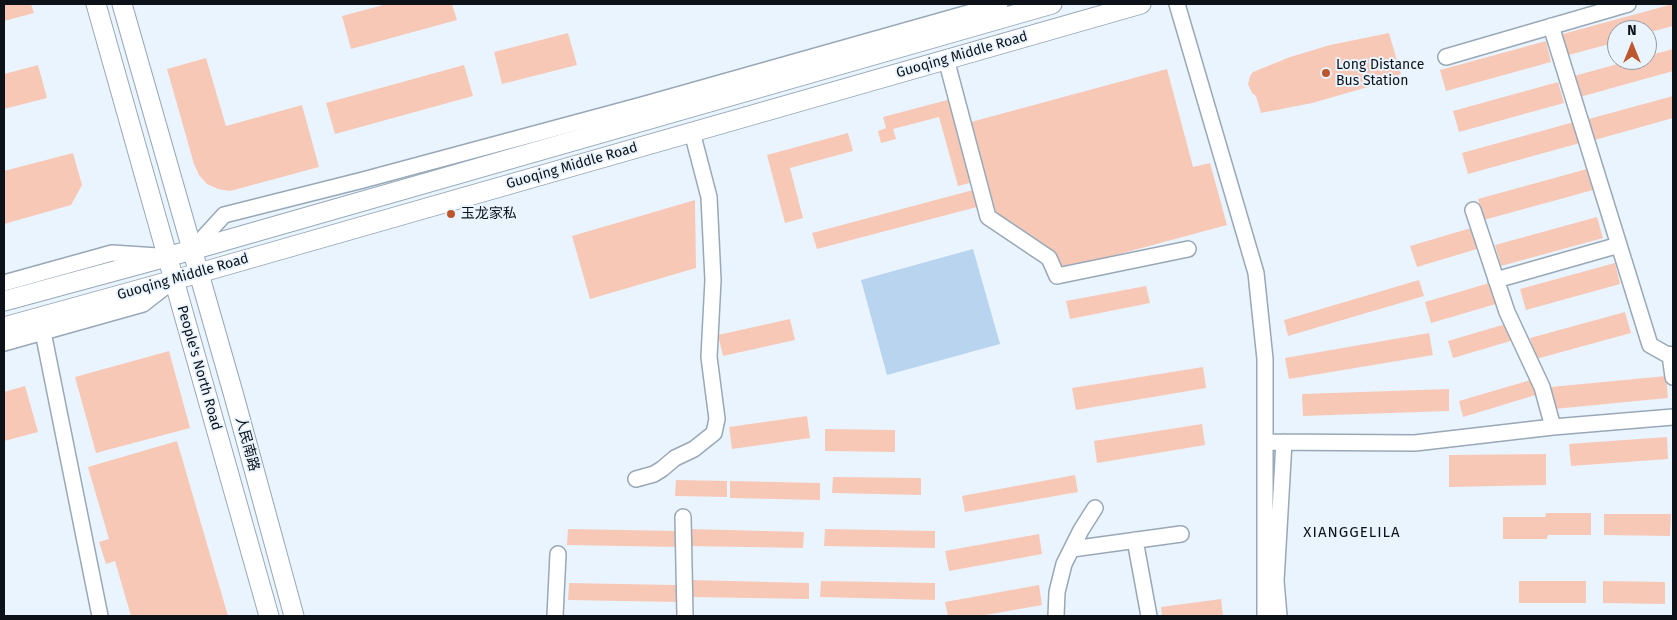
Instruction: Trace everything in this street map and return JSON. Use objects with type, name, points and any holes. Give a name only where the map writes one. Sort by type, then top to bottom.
[{"type":"main road","name":"People's North Road","points":[[96,4],[269,616]]},
{"type":"main road","points":[[122,4],[199,273]]},
{"type":"main road","name":"Guoqing Middle Road","points":[[4,301],[192,250],[1052,4]]},
{"type":"main road","name":"Guoqing Middle Road","points":[[4,327],[42,325],[174,280],[1141,4]]},
{"type":"main road","name":"人民南路","points":[[199,273],[294,616]]},
{"type":"street","points":[[192,250],[224,215],[363,180],[633,107],[1000,4]]},
{"type":"street","points":[[1177,4],[1256,273],[1266,359],[1264,616]]},
{"type":"street","points":[[1446,57],[1628,4]]},
{"type":"street","points":[[1551,26],[1650,345],[1666,354],[1672,355],[1673,377]]},
{"type":"street","points":[[946,59],[988,217],[1049,258],[1057,276],[1188,249]]},
{"type":"street","points":[[636,479],[654,474],[675,458],[694,449],[714,433],[717,419],[709,357],[713,280],[709,197],[692,132]]},
{"type":"street","points":[[1473,210],[1507,312],[1542,387],[1552,427]]},
{"type":"street","points":[[1496,280],[1619,245]]},
{"type":"street","points":[[4,283],[112,253],[166,257]]},
{"type":"street","points":[[4,343],[42,325],[100,616]]},
{"type":"street","points":[[1266,442],[1416,443],[1552,427],[1673,417]]},
{"type":"street","points":[[1278,616],[1276,581],[1284,442]]},
{"type":"street","points":[[1056,616],[1057,592],[1064,564],[1095,508]]},
{"type":"street","points":[[683,517],[685,616]]},
{"type":"street","points":[[1072,549],[1181,534]]},
{"type":"street","points":[[1136,540],[1149,616]]},
{"type":"street","points":[[555,616],[558,554]]},
{"type":"shaded area","points":[[973,249],[1000,344],[887,375],[861,280]]},
{"type":"building","points":[[4,4],[31,4],[34,13],[4,21]]},
{"type":"building","points":[[387,4],[452,4],[457,20],[351,49],[342,16]]},
{"type":"building","points":[[1673,4],[1673,26],[1657,30],[1657,20],[1614,20]]},
{"type":"building","points":[[1607,22],[1607,45],[1565,56],[1559,35]]},
{"type":"building","points":[[568,33],[577,65],[502,84],[494,52]]},
{"type":"building","name":"Long Distance Bus Station","points":[[1389,33],[1401,74],[1368,87],[1312,103],[1261,113],[1256,96],[1252,93],[1248,84],[1253,72],[1290,57],[1330,45]]},
{"type":"building","points":[[1546,41],[1551,62],[1446,91],[1440,70]]},
{"type":"building","points":[[1673,49],[1673,71],[1580,97],[1574,76],[1607,67],[1607,70],[1657,70],[1657,53]]},
{"type":"building","points":[[206,58],[226,126],[302,105],[319,167],[230,191],[218,189],[207,184],[199,175],[194,164],[167,69]]},
{"type":"building","points":[[38,65],[47,98],[4,109],[4,74]]},
{"type":"building","points":[[464,65],[473,96],[335,134],[326,103]]},
{"type":"building","points":[[1167,69],[1193,167],[1210,163],[1227,225],[1060,270],[996,214],[971,122]]},
{"type":"building","points":[[1558,82],[1564,103],[1459,132],[1453,111]]},
{"type":"building","points":[[1673,96],[1673,118],[1591,141],[1585,120]]},
{"type":"building","points":[[951,99],[974,182],[958,186],[939,117],[893,129],[896,139],[881,143],[878,131],[886,128],[883,117]]},
{"type":"building","points":[[1574,122],[1580,143],[1468,174],[1462,153]]},
{"type":"building","points":[[848,133],[853,151],[790,168],[803,218],[785,223],[767,155]]},
{"type":"building","points":[[73,153],[82,185],[71,205],[4,224],[4,171]]},
{"type":"building","points":[[1587,169],[1593,190],[1484,220],[1478,199]]},
{"type":"building","points":[[973,190],[977,207],[817,249],[812,233]]},
{"type":"building","points":[[695,200],[696,268],[590,299],[572,236]]},
{"type":"building","points":[[1597,217],[1603,238],[1501,266],[1495,245]]},
{"type":"building","points":[[1471,228],[1477,249],[1417,267],[1410,246]]},
{"type":"building","points":[[1615,263],[1620,284],[1526,310],[1520,289]]},
{"type":"building","points":[[1419,280],[1424,296],[1288,336],[1284,320]]},
{"type":"building","points":[[1489,283],[1496,304],[1431,323],[1425,302]]},
{"type":"building","points":[[1146,286],[1150,303],[1070,319],[1066,301]]},
{"type":"building","points":[[1625,312],[1631,333],[1536,359],[1530,338]]},
{"type":"building","points":[[790,319],[795,340],[723,356],[718,335]]},
{"type":"building","points":[[1509,323],[1514,340],[1453,358],[1448,341]]},
{"type":"building","points":[[1429,333],[1433,355],[1289,379],[1285,358]]},
{"type":"building","points":[[169,351],[190,428],[96,453],[75,377]]},
{"type":"building","points":[[1203,367],[1206,388],[1076,410],[1072,388]]},
{"type":"building","points":[[1666,376],[1668,398],[1554,409],[1551,387]]},
{"type":"building","points":[[1534,379],[1539,394],[1463,417],[1459,401]]},
{"type":"building","points":[[25,386],[38,432],[4,441],[4,392]]},
{"type":"building","points":[[1449,389],[1449,411],[1303,416],[1302,394]]},
{"type":"building","points":[[807,416],[810,438],[732,449],[729,427]]},
{"type":"building","points":[[1202,424],[1205,445],[1097,463],[1094,441]]},
{"type":"building","points":[[825,429],[895,430],[895,452],[825,451]]},
{"type":"building","points":[[1667,437],[1668,459],[1571,466],[1569,444]]},
{"type":"building","points":[[177,441],[228,616],[131,616],[115,561],[106,564],[99,542],[109,539],[88,467]]},
{"type":"building","points":[[1546,454],[1546,485],[1449,487],[1449,455]]},
{"type":"building","points":[[1075,475],[1078,492],[965,512],[962,496]]},
{"type":"building","points":[[833,477],[921,478],[921,495],[832,493]]},
{"type":"building","points":[[676,480],[727,481],[727,497],[675,496]]},
{"type":"building","points":[[730,481],[820,483],[820,500],[730,498]]},
{"type":"building","points":[[1546,513],[1591,513],[1591,535],[1548,535],[1547,539],[1503,539],[1503,517],[1545,517]]},
{"type":"building","points":[[1604,514],[1671,514],[1670,536],[1604,535]]},
{"type":"building","points":[[568,529],[678,531],[678,547],[567,545]]},
{"type":"building","points":[[689,529],[804,532],[803,548],[688,546]]},
{"type":"building","points":[[825,529],[935,531],[935,548],[824,546]]},
{"type":"building","points":[[1039,534],[1042,554],[949,571],[945,551]]},
{"type":"building","points":[[691,580],[809,583],[809,599],[690,597]]},
{"type":"building","points":[[821,581],[935,583],[935,600],[820,597]]},
{"type":"building","points":[[1519,581],[1586,581],[1586,603],[1519,603]]},
{"type":"building","points":[[1603,581],[1665,582],[1665,604],[1603,603]]},
{"type":"building","points":[[569,583],[676,585],[676,602],[568,600]]},
{"type":"building","points":[[1039,585],[1042,605],[980,616],[948,616],[945,602]]},
{"type":"building","points":[[1221,599],[1223,616],[1162,616],[1161,607]]},
{"type":"place","name":"Long Distance Bus Station","points":[[1326,73]]},
{"type":"place","name":"玉龙家私","points":[[451,214]]},
{"type":"district","name":"XIANGGELILA","points":[[1352,533]]}]
